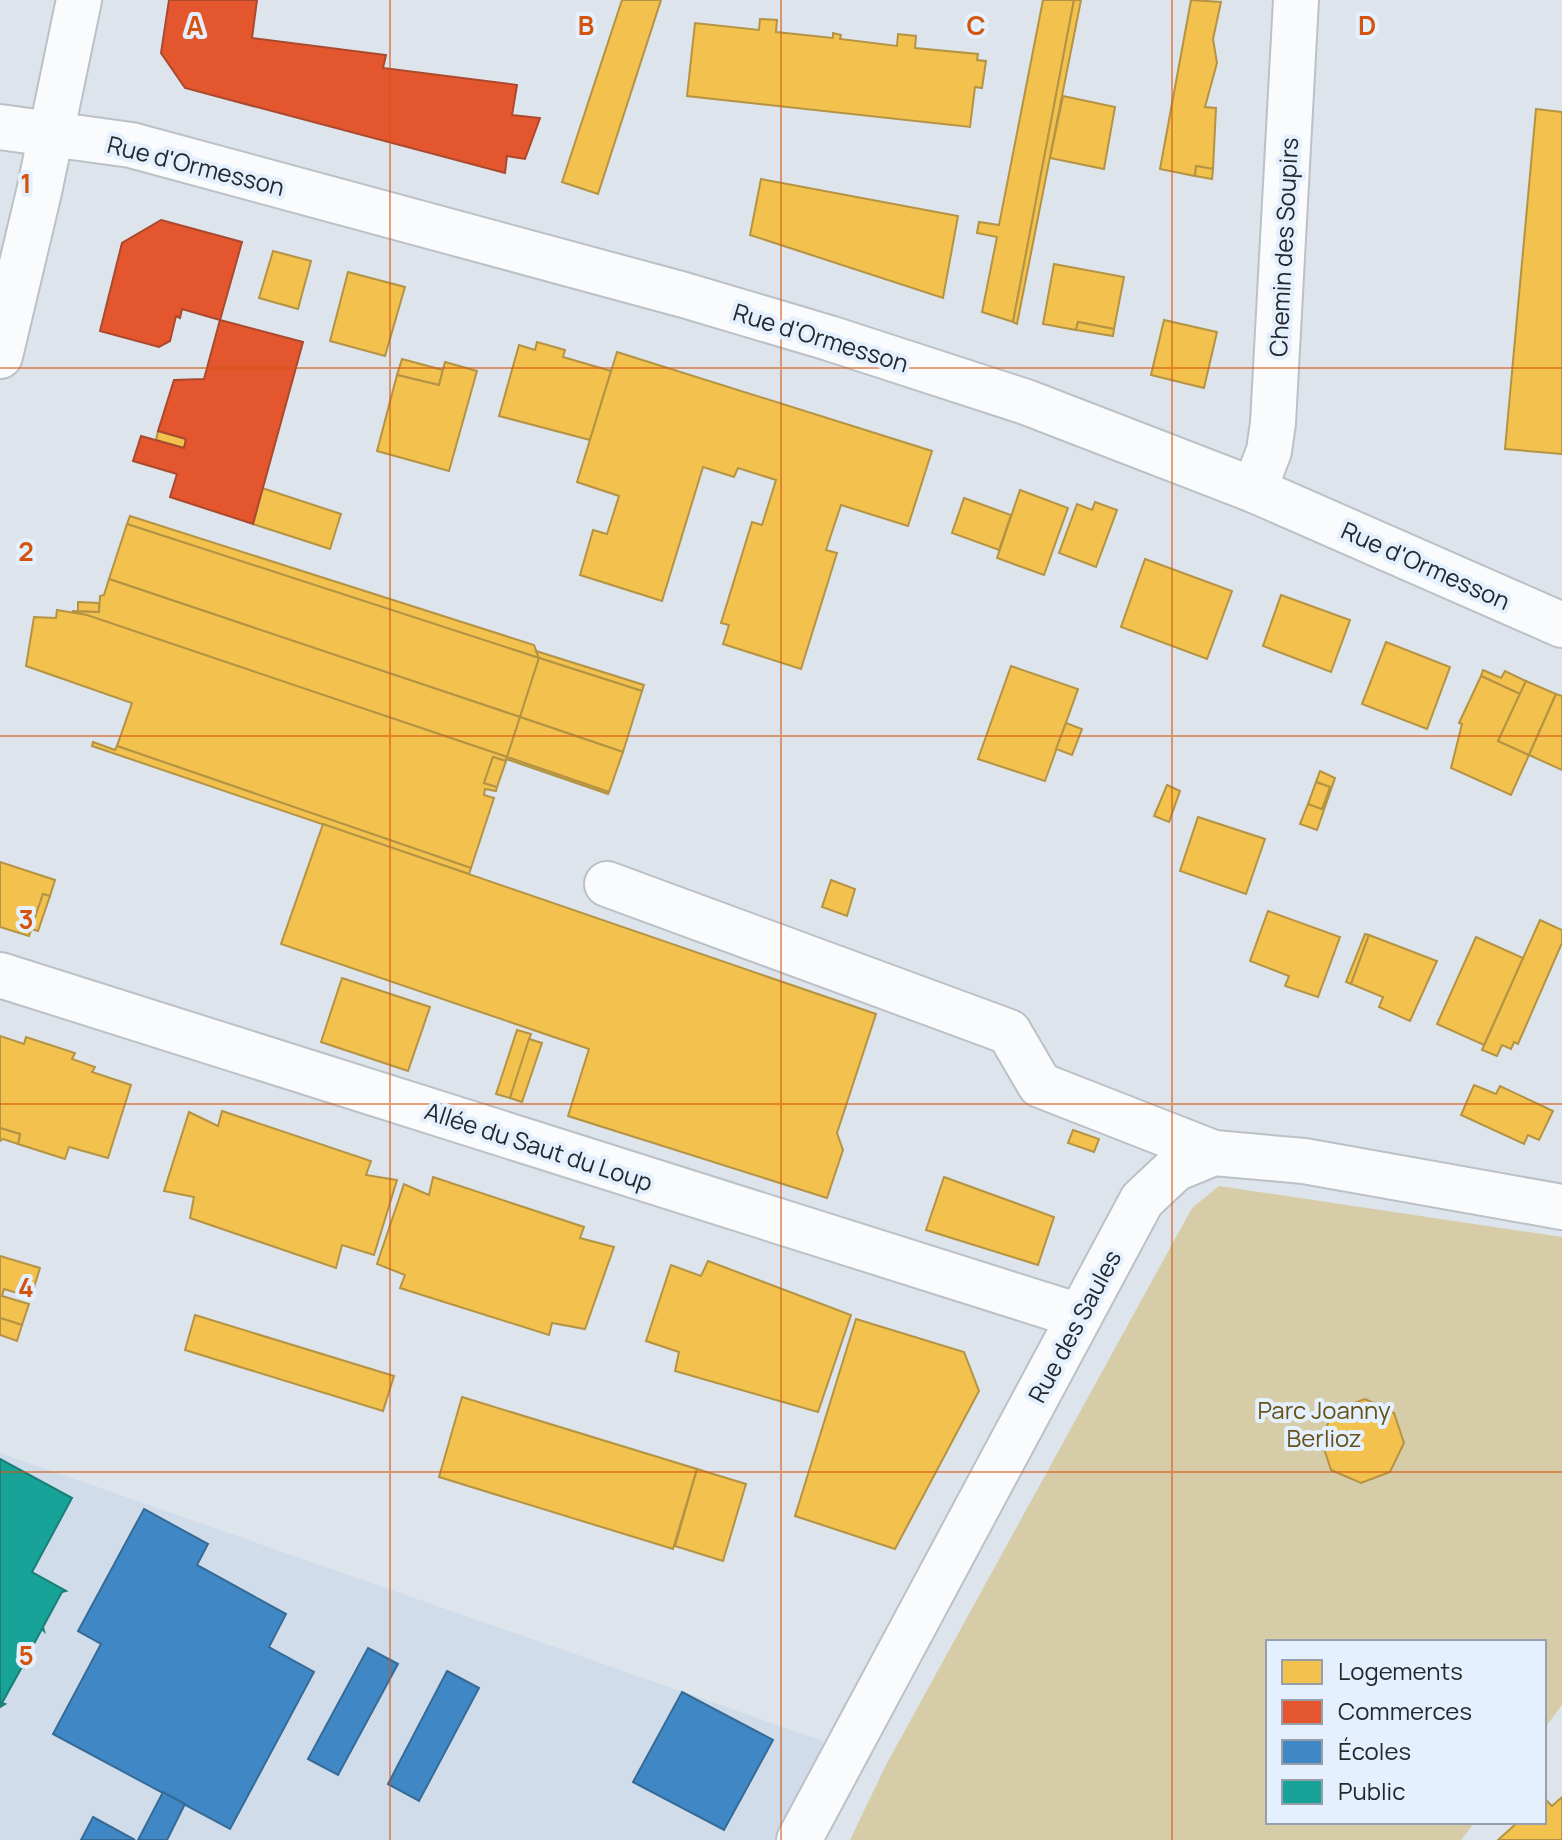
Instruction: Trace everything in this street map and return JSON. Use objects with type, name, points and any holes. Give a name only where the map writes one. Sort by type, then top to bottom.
[{"type":"street","points":[[0,356],[79,0]]},
{"type":"street","name":"Chemin des Soupirs","points":[[1254,490],[1269,451],[1273,423],[1296,0]]},
{"type":"street","name":"Rue d'Ormesson","points":[[0,127],[131,145],[684,295],[1026,402],[1254,490],[1562,625]]},
{"type":"street","points":[[607,884],[1009,1032],[1040,1085],[1214,1153]]},
{"type":"street","name":"Allée du Saut du Loup","points":[[0,975],[1079,1316]]},
{"type":"street","name":"Rue des Saules","points":[[799,1840],[1142,1200],[1175,1169],[1214,1153],[1304,1161],[1562,1207]]},
{"type":"shaded area","points":[[0,1453],[843,1748],[788,1840],[0,1840]]},
{"type":"green space","name":"Parc Joanny Berlioz","points":[[1219,1186],[1562,1237],[1562,1705],[1546,1726],[1546,1640],[1266,1640],[1266,1824],[1473,1824],[1461,1840],[850,1840],[886,1765],[1192,1208]]},
{"type":"building: Logements","points":[[622,0],[661,0],[598,194],[562,182]]},
{"type":"building: Logements","points":[[1043,0],[1074,0],[1013,322],[982,312],[997,237],[977,233],[979,222],[999,225]]},
{"type":"building: Logements","points":[[1074,0],[1081,0],[1017,324],[1013,322]]},
{"type":"building: Logements","points":[[1191,0],[1221,2],[1213,39],[1217,63],[1205,107],[1216,108],[1213,169],[1196,166],[1195,176],[1160,169]]},
{"type":"building: Logements","points":[[760,19],[777,20],[776,32],[833,38],[833,33],[841,35],[840,39],[897,46],[898,34],[916,36],[915,48],[978,54],[977,60],[986,61],[982,88],[975,87],[970,127],[687,96],[695,23],[759,30]]},
{"type":"building: Logements","points":[[1063,96],[1115,107],[1104,169],[1050,158]]},
{"type":"building: Logements","points":[[1536,109],[1562,112],[1562,454],[1505,449]]},
{"type":"building: Logements","points":[[1196,166],[1213,169],[1212,179],[1195,176]]},
{"type":"building: Logements","points":[[761,179],[958,216],[943,298],[750,235]]},
{"type":"building: Logements","points":[[273,251],[311,261],[298,309],[259,298]]},
{"type":"building: Logements","points":[[1054,264],[1124,277],[1114,329],[1078,322],[1076,330],[1043,324]]},
{"type":"building: Logements","points":[[348,272],[405,287],[385,356],[330,341]]},
{"type":"building: Logements","points":[[1164,320],[1217,332],[1204,388],[1151,375]]},
{"type":"building: Logements","points":[[1078,322],[1114,329],[1113,336],[1076,330]]},
{"type":"building: Logements","points":[[537,342],[565,350],[563,357],[611,371],[590,440],[499,416],[519,345],[535,350]]},
{"type":"building: Logements","points":[[617,352],[932,451],[908,526],[841,505],[826,550],[837,553],[801,669],[723,644],[729,625],[721,623],[752,522],[762,525],[776,480],[738,468],[734,477],[703,467],[662,601],[580,575],[593,530],[607,534],[619,496],[577,482]]},
{"type":"building: Logements","points":[[402,359],[443,370],[439,385],[397,375]]},
{"type":"building: Logements","points":[[445,362],[477,371],[449,471],[377,451],[397,375],[439,385]]},
{"type":"building: Logements","points":[[158,431],[186,439],[184,448],[156,440]]},
{"type":"building: Logements","points":[[262,488],[341,514],[330,549],[253,524]]},
{"type":"building: Logements","points":[[1020,490],[1068,508],[1044,575],[997,558]]},
{"type":"building: Logements","points":[[964,498],[1011,515],[999,550],[952,533]]},
{"type":"building: Logements","points":[[1095,502],[1117,510],[1096,567],[1059,553],[1077,504],[1092,510]]},
{"type":"building: Logements","points":[[130,516],[534,645],[539,658],[127,524]]},
{"type":"building: Logements","points":[[127,524],[539,658],[520,717],[109,579]]},
{"type":"building: Logements","points":[[1145,559],[1232,591],[1207,659],[1121,627]]},
{"type":"building: Logements","points":[[109,579],[520,717],[507,757],[72,611],[99,612],[100,596],[104,595]]},
{"type":"building: Logements","points":[[1281,595],[1350,620],[1331,672],[1263,646]]},
{"type":"building: Logements","points":[[78,602],[99,603],[99,612],[78,611]]},
{"type":"building: Logements","points":[[57,610],[87,615],[507,757],[506,761],[493,757],[484,783],[497,787],[496,791],[485,789],[484,795],[494,798],[471,868],[117,746],[132,703],[26,666],[34,617],[56,618]]},
{"type":"building: Logements","points":[[1386,642],[1450,667],[1427,729],[1362,704]]},
{"type":"building: Logements","points":[[536,651],[644,685],[642,691],[539,658]]},
{"type":"building: Logements","points":[[539,658],[642,691],[623,752],[520,717]]},
{"type":"building: Logements","points":[[1011,666],[1078,689],[1045,781],[978,759]]},
{"type":"building: Logements","points":[[1483,670],[1501,678],[1505,671],[1526,681],[1520,694],[1481,676]]},
{"type":"building: Logements","points":[[1481,676],[1520,694],[1498,741],[1529,755],[1511,795],[1451,768],[1462,724],[1459,723]]},
{"type":"building: Logements","points":[[1526,681],[1556,694],[1529,755],[1498,741]]},
{"type":"building: Logements","points":[[1556,694],[1562,696],[1562,770],[1529,755]]},
{"type":"building: Logements","points":[[520,717],[623,752],[609,792],[507,757]]},
{"type":"building: Logements","points":[[1066,723],[1082,729],[1072,755],[1056,749]]},
{"type":"building: Logements","points":[[93,742],[115,750],[117,746],[471,868],[469,874],[92,746]]},
{"type":"building: Logements","points":[[493,757],[506,761],[497,787],[484,783]]},
{"type":"building: Logements","points":[[507,757],[609,792],[506,759]]},
{"type":"building: Logements","points":[[1320,771],[1335,778],[1317,830],[1300,824],[1308,804],[1322,809],[1330,787],[1316,782]]},
{"type":"building: Logements","points":[[1316,782],[1330,787],[1322,809],[1308,804]]},
{"type":"building: Logements","points":[[1167,785],[1180,791],[1169,822],[1154,816]]},
{"type":"building: Logements","points":[[1198,817],[1265,839],[1246,894],[1180,871]]},
{"type":"building: Logements","points":[[323,824],[876,1014],[837,1133],[843,1150],[827,1198],[568,1116],[589,1049],[281,944]]},
{"type":"building: Logements","points":[[0,862],[55,880],[50,896],[43,894],[29,936],[0,927]]},
{"type":"building: Logements","points":[[831,880],[855,889],[847,916],[822,907]]},
{"type":"building: Logements","points":[[43,894],[50,896],[38,931],[31,929]]},
{"type":"building: Logements","points":[[1268,911],[1340,937],[1318,997],[1285,986],[1289,976],[1250,961]]},
{"type":"building: Logements","points":[[1540,920],[1562,930],[1562,943],[1518,1044],[1514,1042],[1511,1049],[1502,1045],[1497,1056],[1482,1050]]},
{"type":"building: Logements","points":[[1365,934],[1369,935],[1351,984],[1346,982]]},
{"type":"building: Logements","points":[[1369,935],[1437,961],[1410,1021],[1379,1007],[1383,997],[1351,984]]},
{"type":"building: Logements","points":[[1476,937],[1523,958],[1484,1045],[1437,1024]]},
{"type":"building: Logements","points":[[342,978],[430,1007],[408,1071],[321,1042]]},
{"type":"building: Logements","points":[[517,1030],[531,1034],[510,1098],[496,1094]]},
{"type":"building: Logements","points":[[0,1036],[24,1044],[26,1037],[75,1053],[72,1059],[95,1067],[92,1072],[131,1085],[108,1158],[69,1147],[65,1159],[18,1144],[20,1134],[0,1128]]},
{"type":"building: Logements","points":[[529,1039],[542,1043],[522,1102],[510,1098]]},
{"type":"building: Logements","points":[[1474,1085],[1496,1094],[1500,1086],[1553,1111],[1539,1140],[1528,1135],[1524,1144],[1461,1115]]},
{"type":"building: Logements","points":[[222,1111],[371,1161],[366,1175],[397,1180],[374,1255],[342,1245],[336,1268],[190,1218],[194,1197],[164,1191],[189,1112],[218,1126]]},
{"type":"building: Logements","points":[[0,1128],[20,1134],[18,1144],[3,1139],[0,1141]]},
{"type":"building: Logements","points":[[1073,1130],[1099,1139],[1094,1152],[1068,1143]]},
{"type":"building: Logements","points":[[433,1177],[584,1227],[580,1238],[614,1247],[585,1329],[552,1323],[549,1335],[400,1288],[405,1275],[377,1264],[404,1184],[429,1195]]},
{"type":"building: Logements","points":[[944,1177],[1054,1217],[1038,1265],[926,1230]]},
{"type":"building: Logements","points":[[0,1256],[40,1268],[31,1297],[4,1289],[2,1296],[29,1304],[22,1325],[0,1318]]},
{"type":"building: Logements","points":[[708,1261],[851,1315],[818,1412],[675,1371],[679,1352],[646,1341],[671,1265],[701,1276]]},
{"type":"building: Logements","points":[[195,1315],[394,1376],[383,1411],[185,1350]]},
{"type":"building: Logements","points":[[0,1318],[22,1325],[17,1341],[0,1335]]},
{"type":"building: Logements","points":[[856,1319],[964,1352],[979,1391],[895,1549],[795,1516]]},
{"type":"building: Logements","points":[[462,1397],[697,1469],[673,1549],[439,1477]]},
{"type":"building: Logements","points":[[1365,1399],[1394,1413],[1404,1443],[1390,1472],[1361,1483],[1331,1470],[1321,1439],[1334,1410]]},
{"type":"building: Logements","points":[[697,1469],[746,1484],[723,1561],[675,1546]]},
{"type":"building: Logements","points":[[1562,1797],[1562,1840],[1498,1840],[1516,1824],[1546,1824],[1546,1800],[1552,1806]]},
{"type":"building: Commerces","points":[[169,0],[257,0],[252,38],[386,55],[383,68],[517,85],[512,115],[540,118],[525,159],[507,156],[505,173],[185,88],[161,53]]},
{"type":"building: Commerces","points":[[161,220],[242,242],[220,320],[182,309],[180,318],[176,316],[170,341],[159,347],[100,331],[122,243]]},
{"type":"building: Commerces","points":[[220,320],[303,342],[253,524],[170,497],[177,474],[133,461],[141,436],[184,448],[186,439],[158,431],[174,380],[204,379]]},
{"type":"building: Écoles","points":[[144,1509],[208,1544],[197,1565],[286,1614],[269,1647],[314,1672],[230,1829],[53,1734],[101,1644],[78,1631]]},
{"type":"building: Écoles","points":[[368,1648],[398,1664],[338,1775],[308,1759]]},
{"type":"building: Écoles","points":[[447,1671],[479,1688],[419,1801],[388,1784]]},
{"type":"building: Écoles","points":[[682,1692],[773,1740],[724,1830],[633,1782]]},
{"type":"building: Écoles","points":[[163,1792],[185,1804],[167,1840],[138,1840]]},
{"type":"building: Écoles","points":[[93,1817],[135,1840],[81,1840]]},
{"type":"building: Public","points":[[0,1459],[72,1498],[32,1572],[66,1591],[62,1592],[43,1627],[44,1631],[42,1629],[23,1664],[24,1668],[2,1703],[5,1704],[0,1707]]}]
